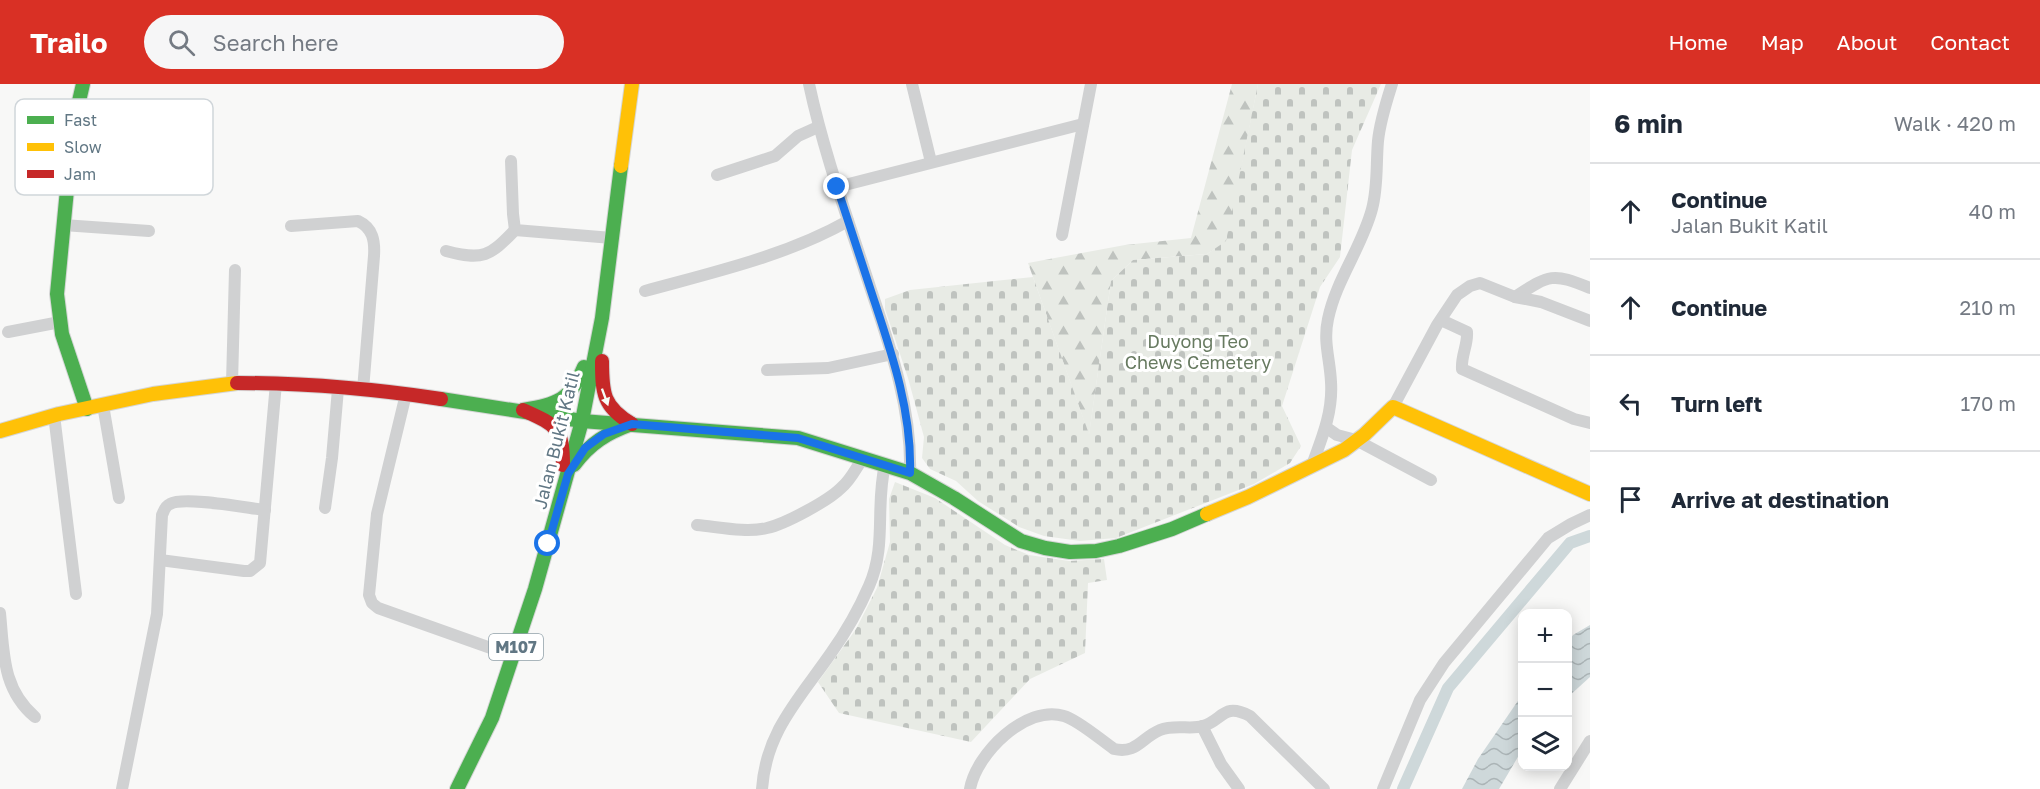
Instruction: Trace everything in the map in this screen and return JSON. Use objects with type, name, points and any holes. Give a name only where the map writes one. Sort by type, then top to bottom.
[{"type":"street","points":[[80,99],[83,84]]},
{"type":"street","name":"Jalan Bukit Katil","points":[[457,789],[492,718],[561,500],[582,421],[602,318],[632,84]]},
{"type":"street","points":[[809,84],[818,127],[892,354],[909,427],[910,473]]},
{"type":"street","points":[[912,84],[931,162]]},
{"type":"street","points":[[1062,235],[1091,84]]},
{"type":"street","points":[[1311,465],[1327,428],[1332,397],[1332,381],[1325,346],[1328,319],[1339,283],[1371,211],[1382,114],[1392,84]]},
{"type":"street","points":[[837,187],[1083,124]]},
{"type":"street","points":[[717,175],[775,156],[798,136],[818,127]]},
{"type":"street","points":[[511,161],[515,230]]},
{"type":"street","points":[[66,195],[57,294],[67,354],[87,409]]},
{"type":"street","points":[[291,226],[358,221],[371,230],[374,239],[374,256],[363,390]]},
{"type":"street","points":[[645,291],[755,260],[828,233],[848,221]]},
{"type":"street","points":[[63,225],[149,231]]},
{"type":"street","points":[[515,230],[612,238]]},
{"type":"street","points":[[446,251],[462,255],[483,256],[497,249],[515,230]]},
{"type":"street","points":[[232,383],[235,270]]},
{"type":"street","points":[[1515,297],[1534,285],[1554,278],[1567,278],[1590,288]]},
{"type":"street","points":[[0,431],[54,415],[153,393],[232,383],[276,383],[406,394],[523,410],[582,421],[798,438],[910,473],[1021,541],[1070,552],[1096,551],[1172,529],[1278,484],[1344,450],[1393,407],[1441,320],[1457,295],[1470,286],[1480,283],[1515,297],[1540,302],[1590,321]]},
{"type":"street","points":[[523,410],[555,404],[577,386],[602,318]]},
{"type":"street","points":[[602,318],[602,391],[607,404],[616,416],[632,424]]},
{"type":"street","points":[[1441,320],[1467,332],[1468,342],[1461,359],[1462,369],[1590,423]]},
{"type":"street","points":[[8,332],[60,322]]},
{"type":"street","points":[[767,370],[828,368],[892,354]]},
{"type":"street","points":[[160,560],[244,571],[256,568],[262,557],[276,383]]},
{"type":"street","points":[[325,508],[338,388]]},
{"type":"street","points":[[406,394],[377,513],[369,595],[372,603],[378,608],[513,656]]},
{"type":"street","points":[[103,405],[119,498]]},
{"type":"street","points":[[1393,407],[1590,494]]},
{"type":"street","points":[[523,410],[549,422],[558,430],[564,442],[561,500]]},
{"type":"street","points":[[54,415],[75,594]]},
{"type":"street","points":[[568,474],[585,448],[604,434],[632,424]]},
{"type":"street","points":[[1327,428],[1337,435],[1356,440],[1431,480]]},
{"type":"street","points":[[697,525],[752,529],[767,528],[778,524],[821,502],[843,487],[863,458]]},
{"type":"street","points":[[762,789],[772,741],[785,718],[851,623],[871,583],[881,546],[880,495],[885,465]]},
{"type":"street","points":[[122,789],[153,644],[157,614],[162,515],[169,504],[190,501],[265,510]]},
{"type":"street","points":[[1383,789],[1420,700],[1444,663],[1485,617],[1548,538],[1590,515]]},
{"type":"street","points":[[0,613],[4,663],[8,679],[23,707],[35,717]]},
{"type":"street","points":[[970,789],[977,768],[987,751],[1021,724],[1036,717],[1049,714],[1064,716],[1114,749],[1123,751],[1134,749],[1154,733],[1165,729],[1202,726],[1234,710],[1250,716],[1324,789]]},
{"type":"street","points":[[1202,726],[1221,764],[1239,789]]},
{"type":"street","points":[[1560,789],[1590,741]]},
{"type":"green space","points":[[1232,84],[1258,84],[1227,241],[1207,254],[1133,260],[1111,281],[1089,435],[1028,263],[1125,245],[1191,238]]},
{"type":"green space","name":"Duyong Teo Chews Cemetery","points":[[1258,84],[1381,84],[1352,150],[1340,257],[1320,287],[1282,406],[1301,446],[1290,463],[1254,484],[1116,538],[1080,541],[1044,536],[1019,527],[978,501],[956,481],[930,469],[922,458],[924,437],[908,378],[885,309],[885,299],[910,290],[1033,277],[1089,434],[1111,281],[1133,260],[1207,254],[1226,241]]},
{"type":"green space","points":[[895,482],[935,498],[1005,545],[1029,555],[1069,561],[1104,559],[1107,580],[1088,583],[1085,653],[1030,679],[971,742],[839,713],[818,682],[856,629],[877,588],[890,542],[889,499]]},
{"type":"water","points":[[1590,625],[1590,677],[1572,693],[1572,636]]},
{"type":"water","points":[[1518,701],[1518,757],[1499,789],[1462,789],[1478,759]]},
{"type":"waterway","points":[[1403,789],[1448,688],[1570,543],[1590,536]]},
{"type":"traffic: fast","points":[[80,99],[83,84]]},
{"type":"traffic: fast","points":[[457,789],[492,718],[535,589],[582,421],[602,318],[621,166]]},
{"type":"traffic: fast","points":[[66,195],[57,294],[62,334],[87,409]]},
{"type":"traffic: fast","points":[[523,410],[545,406],[561,399],[568,394],[584,367]]},
{"type":"traffic: fast","points":[[441,399],[582,421],[798,438],[910,473],[1021,541],[1070,552],[1096,551],[1119,546],[1172,529],[1207,514]]},
{"type":"traffic: fast","points":[[574,465],[600,440],[632,424]]},
{"type":"traffic: slow","points":[[621,166],[632,84]]},
{"type":"traffic: slow","points":[[0,431],[59,414],[153,394],[237,383]]},
{"type":"traffic: slow","points":[[1207,514],[1248,497],[1344,450],[1364,435],[1393,407],[1590,494]]},
{"type":"traffic: jam","points":[[602,361],[606,398],[615,411],[632,424]]},
{"type":"traffic: jam","points":[[237,383],[339,387],[441,399]]},
{"type":"traffic: jam","points":[[523,410],[555,429],[561,442],[563,465]]},
{"type":"route","points":[[548,544],[568,474],[585,448],[604,434],[632,424],[798,438],[910,473],[909,427],[892,354],[837,187]]}]
